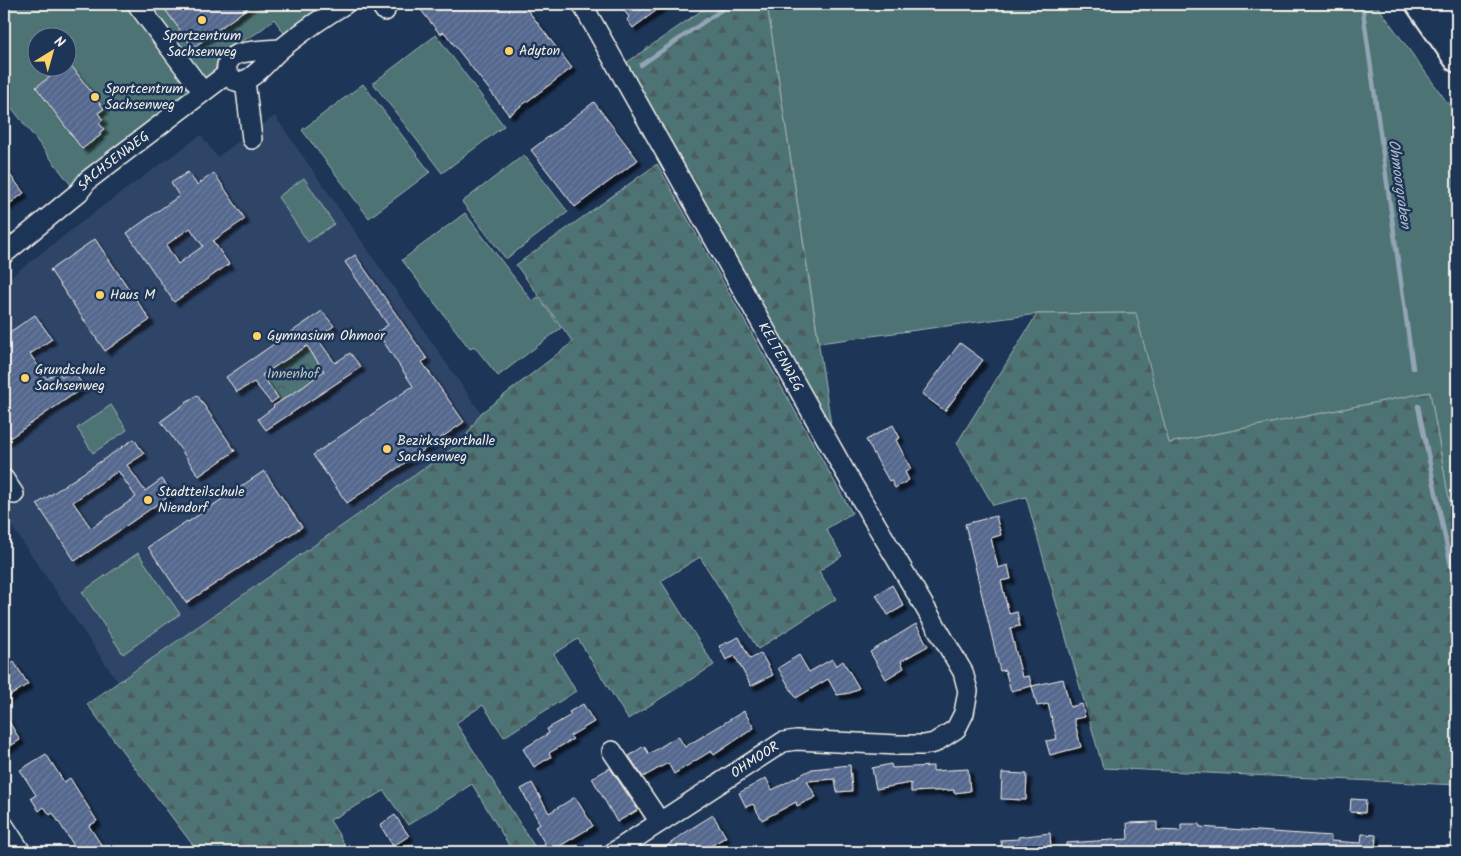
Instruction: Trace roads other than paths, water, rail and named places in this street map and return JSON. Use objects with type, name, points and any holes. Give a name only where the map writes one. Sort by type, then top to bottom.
[{"type":"main road","points":[[1418,4],[1457,60]]},
{"type":"main road","points":[[1442,4],[1457,26]]},
{"type":"street","points":[[137,4],[203,92]]},
{"type":"street","points":[[227,74],[232,80],[238,82],[245,81],[281,49],[327,14],[345,4]]},
{"type":"street","name":"KELTENWEG","points":[[582,4],[839,461],[963,672],[968,690],[964,713]]},
{"type":"street","name":"SACHSENWEG","points":[[4,254],[79,192],[88,180],[227,74],[227,66],[230,59],[237,54],[281,49]]},
{"type":"street","points":[[245,81],[252,139]]},
{"type":"street","name":"OHMOOR","points":[[614,852],[783,742],[796,740],[898,746],[924,745],[942,740],[956,729],[964,713]]},
{"type":"street","points":[[612,751],[660,822]]},
{"type":"street","points":[[4,826],[21,852]]},
{"type":"waterway","points":[[641,65],[730,4]]},
{"type":"waterway","name":"Ohmoorgraben","points":[[1362,4],[1413,368]]},
{"type":"waterway","name":"Ohmoorgraben","points":[[1418,406],[1457,595]]},
{"type":"place","name":"Sportzentrum Sachsenweg","points":[[202,20]]},
{"type":"place","name":"Adyton","points":[[509,51]]},
{"type":"place","name":"Sportcentrum Sachsenweg","points":[[95,97]]},
{"type":"place","name":"Haus M","points":[[100,295]]},
{"type":"place","name":"Gymnasium Ohmoor","points":[[257,336]]},
{"type":"place","name":"Grundschule Sachsenweg","points":[[25,378]]},
{"type":"place","name":"Bezirkssporthalle Sachsenweg","points":[[387,449]]},
{"type":"place","name":"Stadtteilschule Niendorf","points":[[148,500]]},
{"type":"park label","name":"Innenhof","points":[[293,374]]}]
